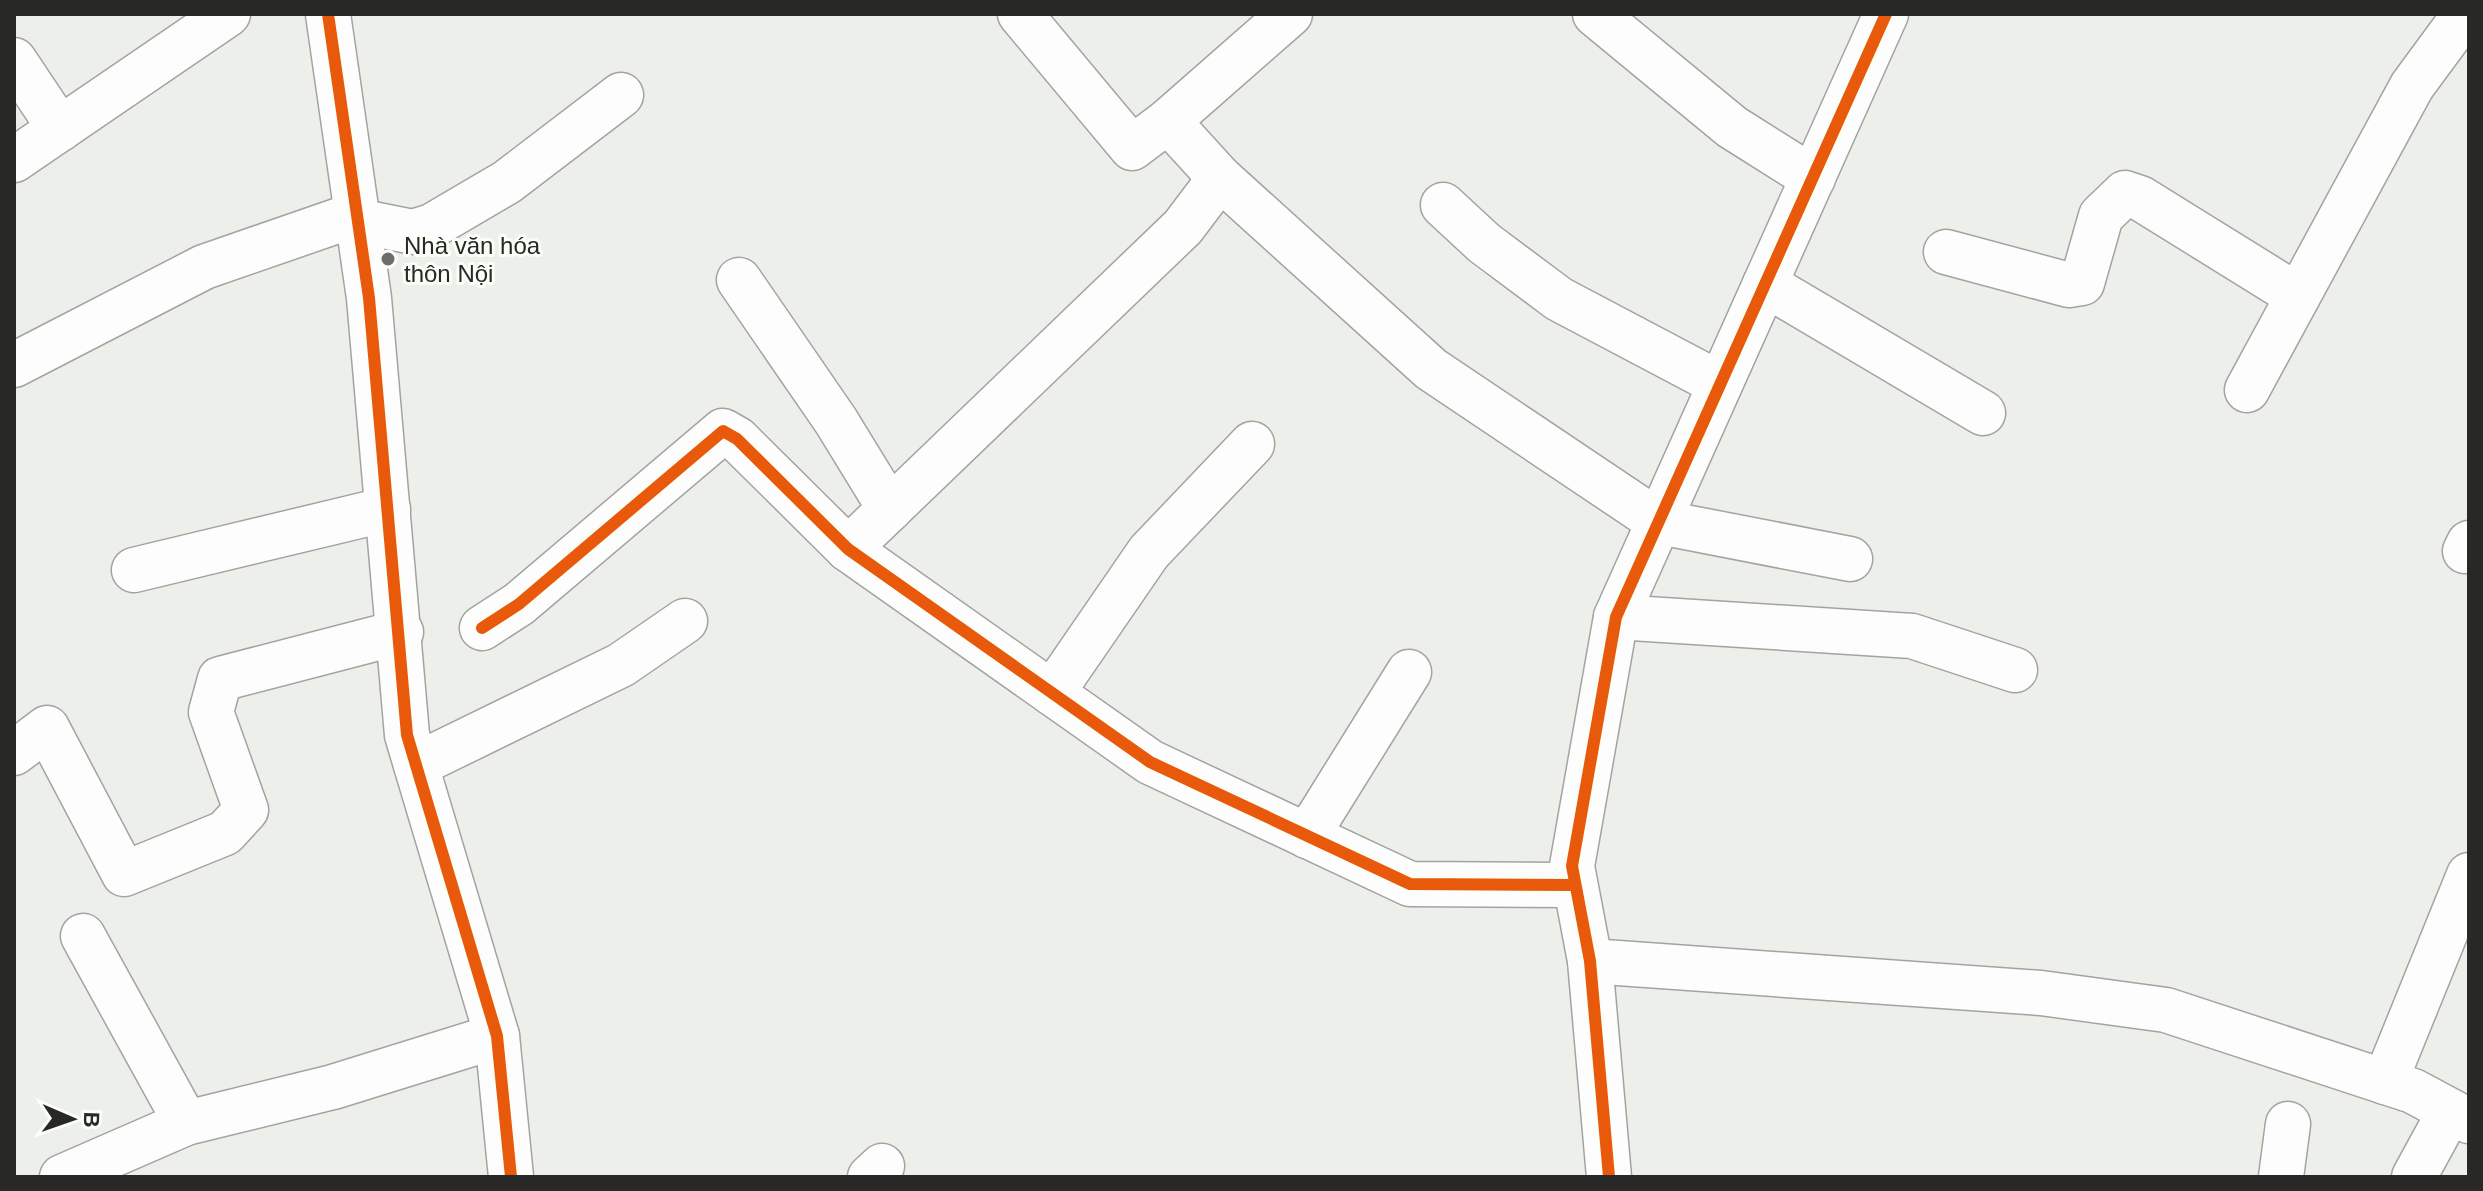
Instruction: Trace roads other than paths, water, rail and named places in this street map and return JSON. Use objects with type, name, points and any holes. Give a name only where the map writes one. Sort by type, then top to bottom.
[{"type":"street","points":[[14,160],[228,14]]},
{"type":"street","points":[[328,14],[369,298],[401,632],[407,735],[497,1036],[511,1177]]},
{"type":"street","points":[[1020,14],[1132,148],[1168,121],[1290,14]]},
{"type":"street","points":[[1595,14],[1732,127],[1813,178]]},
{"type":"street","points":[[1609,1177],[1590,961],[1572,866],[1616,617],[1886,14]]},
{"type":"street","points":[[2247,390],[2412,86],[2465,14]]},
{"type":"street","points":[[14,60],[60,129]]},
{"type":"street","points":[[14,365],[204,267],[358,217],[413,232],[432,226],[507,182],[621,95]]},
{"type":"street","points":[[1168,121],[1220,178],[1431,369],[1659,522],[1850,559]]},
{"type":"street","points":[[848,549],[1183,227],[1220,178]]},
{"type":"street","points":[[1946,252],[2069,285],[2082,283],[2101,216],[2125,193],[2140,198],[2298,296]]},
{"type":"street","points":[[1443,205],[1484,243],[1559,299],[1720,384]]},
{"type":"street","points":[[739,280],[836,421],[890,509]]},
{"type":"street","points":[[1765,284],[1983,413]]},
{"type":"street","points":[[482,628],[519,604],[723,431],[737,439],[848,549],[1150,762],[1410,884],[1574,885]]},
{"type":"street","points":[[1052,693],[1149,552],[1252,444]]},
{"type":"street","points":[[134,570],[388,509]]},
{"type":"street","points":[[1616,617],[1912,636],[2015,670]]},
{"type":"street","points":[[416,765],[621,665],[685,621]]},
{"type":"street","points":[[14,753],[47,728],[124,874],[225,833],[246,810],[211,712],[220,679],[401,632]]},
{"type":"street","points":[[1307,836],[1409,672]]},
{"type":"street","points":[[2385,1082],[2469,875]]},
{"type":"street","points":[[83,936],[186,1123]]},
{"type":"street","points":[[1590,961],[2041,993],[2166,1010],[2413,1091],[2460,1116],[2414,1177]]},
{"type":"street","points":[[62,1177],[186,1123],[333,1087],[497,1036]]},
{"type":"street","points":[[2281,1177],[2288,1124]]},
{"type":"place","name":"Nhà văn hóa thôn Nội","points":[[388,259]]}]
